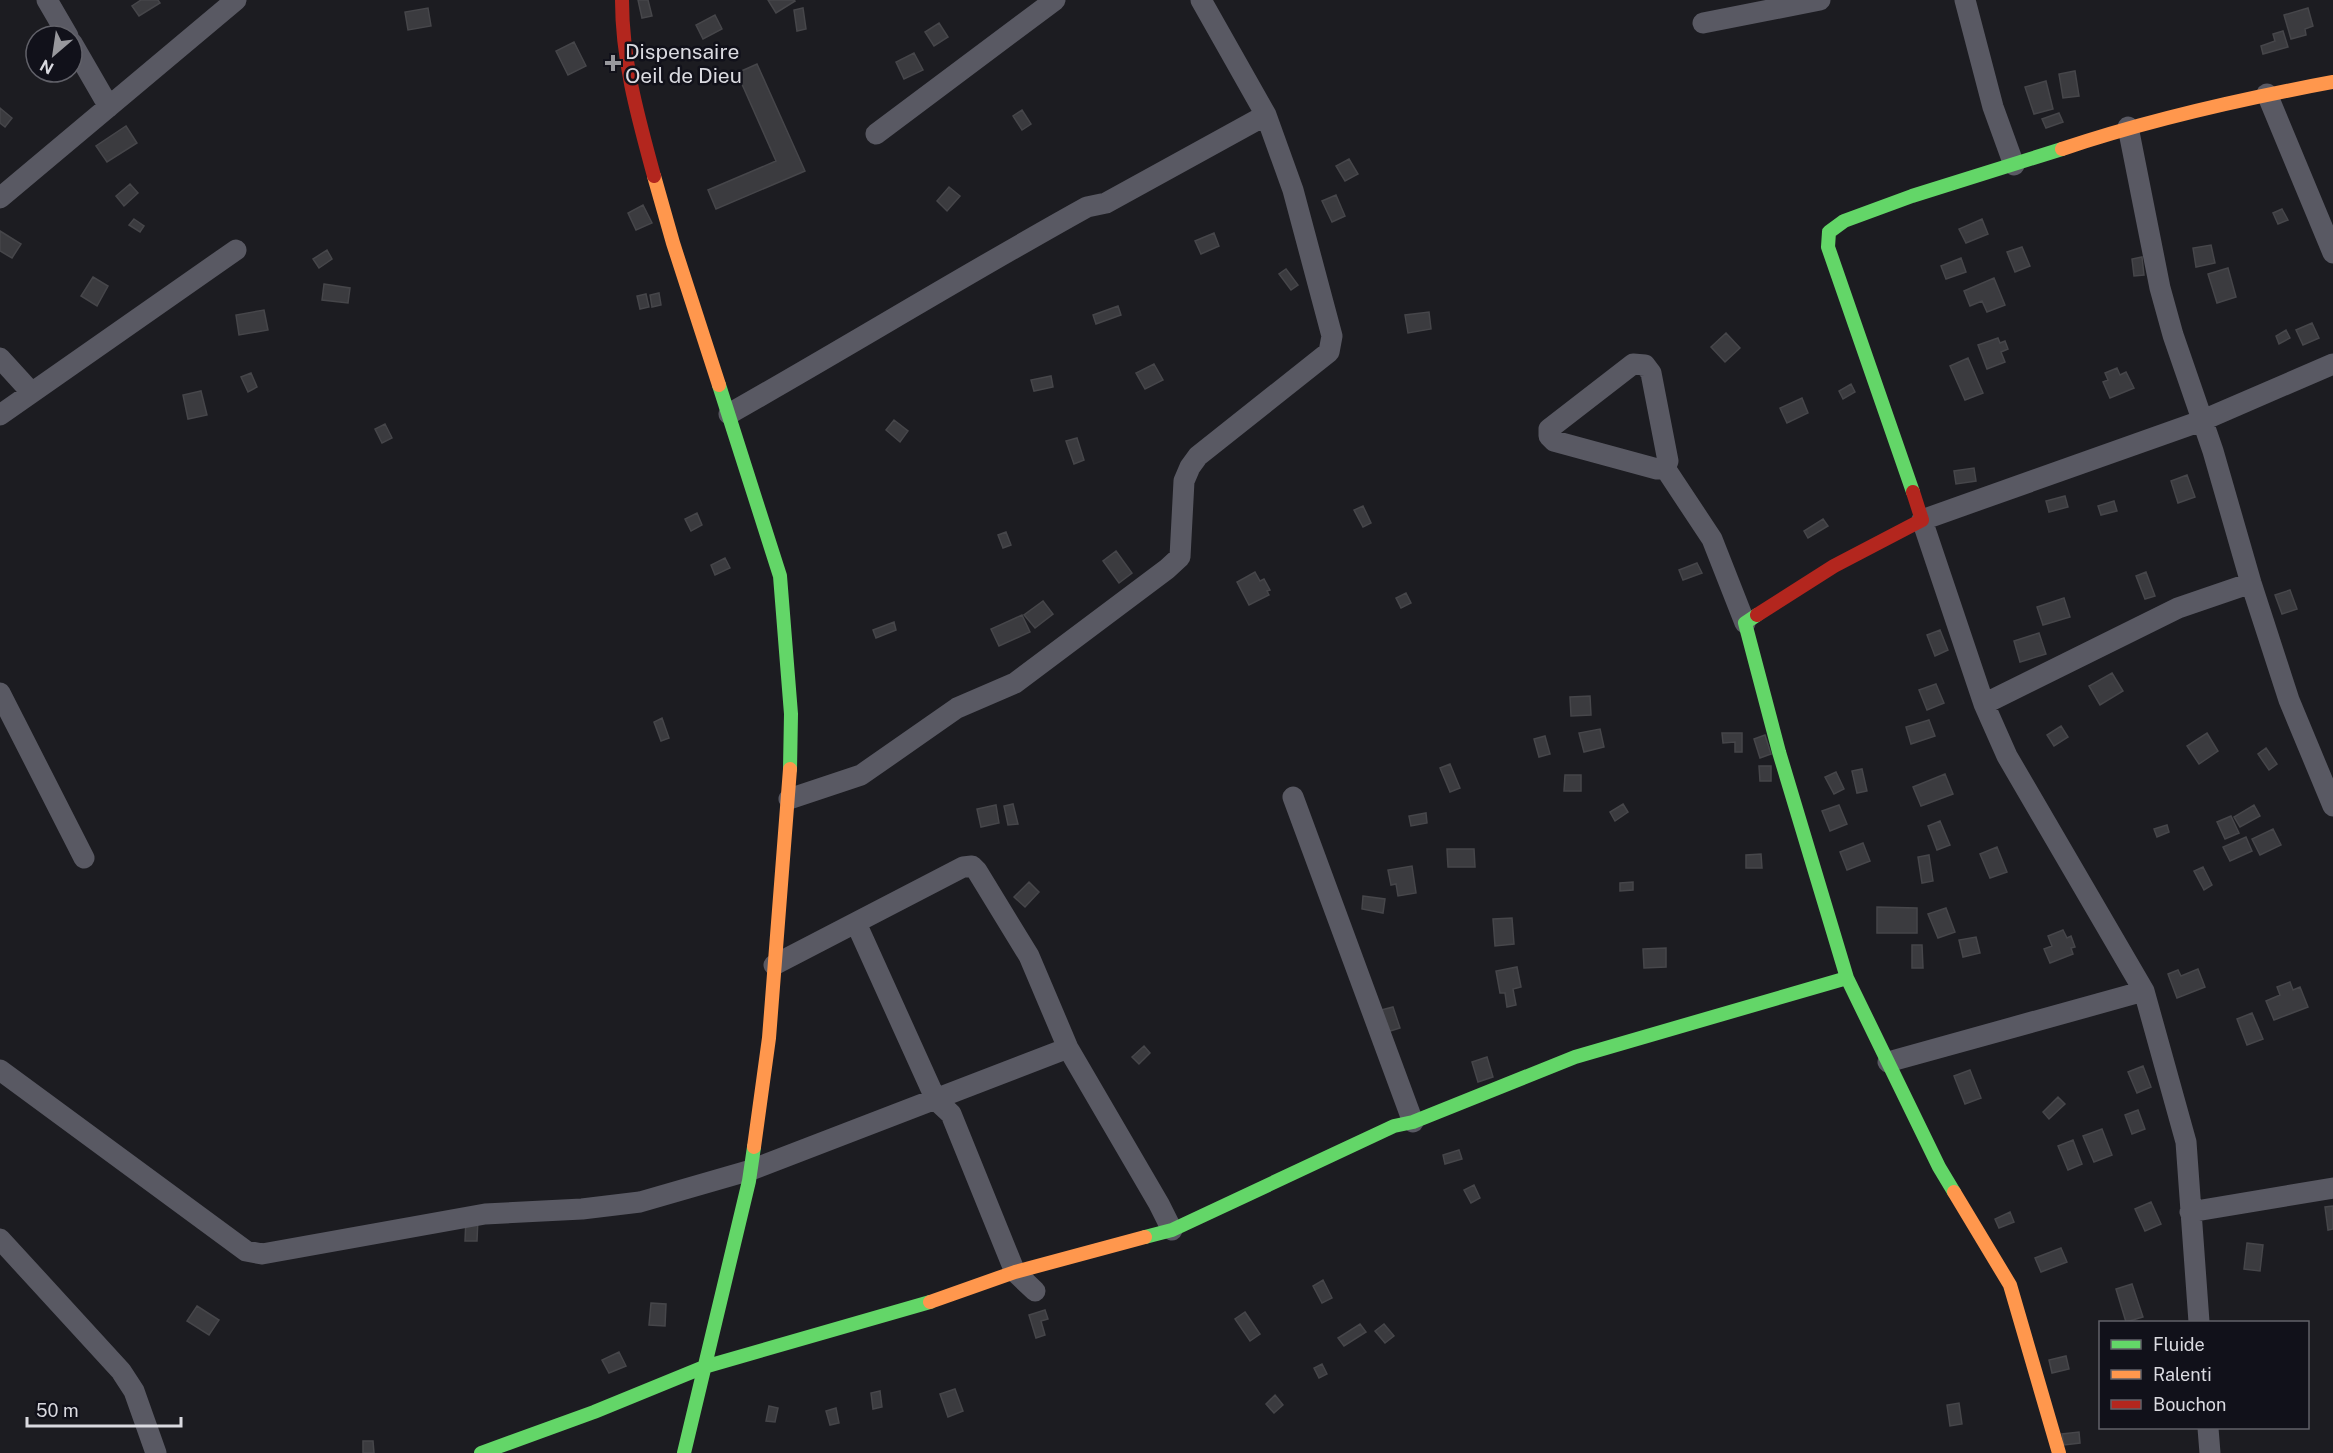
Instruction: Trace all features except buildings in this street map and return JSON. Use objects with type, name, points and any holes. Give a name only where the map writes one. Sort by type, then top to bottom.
[{"type":"street","points":[[47,0],[61,24]]},
{"type":"street","points":[[0,198],[236,0]]},
{"type":"street","points":[[622,0],[622,29],[631,92],[673,243],[780,576],[791,714],[789,799],[769,1038],[751,1170],[684,1453]]},
{"type":"street","points":[[876,134],[1055,0]]},
{"type":"street","points":[[789,799],[861,775],[957,708],[1015,684],[1167,569],[1180,557],[1184,481],[1198,456],[1329,352],[1332,336],[1299,213],[1266,115],[1201,0]]},
{"type":"street","points":[[1703,23],[1820,0]]},
{"type":"street","points":[[1965,0],[1993,107],[2014,165]]},
{"type":"street","points":[[84,64],[109,107]]},
{"type":"street","points":[[2199,1321],[2186,1142],[2144,991],[2007,756],[1984,704],[1880,394],[1828,248],[1830,232],[1844,221],[1902,200],[2128,127],[2267,94],[2333,82]]},
{"type":"street","points":[[2267,94],[2333,253]]},
{"type":"street","points":[[729,414],[884,326],[964,275],[1087,207],[1106,203],[1266,115]]},
{"type":"street","points":[[2128,127],[2160,288],[2173,335],[2212,451],[2289,700],[2333,806]]},
{"type":"street","points":[[0,415],[236,250]]},
{"type":"street","points":[[0,358],[31,392]]},
{"type":"street","points":[[1633,364],[1645,365],[1651,373],[1668,461],[1665,468],[1658,469],[1554,441],[1549,436],[1548,429],[1633,364]]},
{"type":"street","points":[[1745,623],[1834,566],[1922,520],[2201,421],[2333,364]]},
{"type":"street","points":[[1665,468],[1712,539],[1745,623],[1779,752],[1847,978],[1939,1167],[2010,1285],[2059,1453]]},
{"type":"street","points":[[1984,704],[2178,608],[2251,583]]},
{"type":"street","points":[[0,693],[84,858]]},
{"type":"street","points":[[1293,797],[1413,1122]]},
{"type":"street","points":[[774,966],[963,867],[972,866],[978,871],[1029,956],[1068,1048],[1172,1230]]},
{"type":"street","points":[[856,923],[936,1100],[951,1114],[1016,1272],[1035,1290]]},
{"type":"street","points":[[481,1453],[594,1412],[704,1367],[949,1296],[1016,1272],[1172,1230],[1394,1126],[1413,1122],[1575,1057],[1847,978]]},
{"type":"street","points":[[1888,1062],[2144,991]]},
{"type":"street","points":[[0,1070],[246,1251],[262,1254],[485,1214],[582,1209],[640,1202],[751,1170],[1068,1048]]},
{"type":"street","points":[[2190,1212],[2333,1188]]},
{"type":"street","points":[[0,1239],[121,1371],[134,1391],[156,1453]]},
{"type":"street","points":[[2208,1429],[2210,1453]]},
{"type":"traffic: fast","points":[[1913,492],[1828,247],[1829,232],[1844,221],[1912,196],[2062,149]]},
{"type":"traffic: fast","points":[[719,385],[780,576],[791,714],[790,769]]},
{"type":"traffic: fast","points":[[1757,615],[1745,623],[1779,752],[1847,978],[1939,1167],[1954,1192]]},
{"type":"traffic: fast","points":[[1145,1237],[1172,1230],[1394,1126],[1413,1122],[1575,1057],[1847,978]]},
{"type":"traffic: fast","points":[[684,1453],[749,1181],[754,1147]]},
{"type":"traffic: fast","points":[[481,1453],[594,1412],[704,1367],[930,1302]]},
{"type":"traffic: slow","points":[[2062,149],[2129,128],[2196,111],[2333,82]]},
{"type":"traffic: slow","points":[[654,176],[719,385]]},
{"type":"traffic: slow","points":[[754,1147],[769,1038],[790,769]]},
{"type":"traffic: slow","points":[[1954,1192],[2010,1285],[2059,1453]]},
{"type":"traffic: slow","points":[[930,1302],[1015,1272],[1145,1237]]},
{"type":"traffic: jam","points":[[622,0],[628,67],[654,176]]},
{"type":"traffic: jam","points":[[1757,615],[1834,566],[1922,520],[1913,492]]},
{"type":"place","name":"Dispensaire Oeil de Dieu","points":[[613,63]]}]
